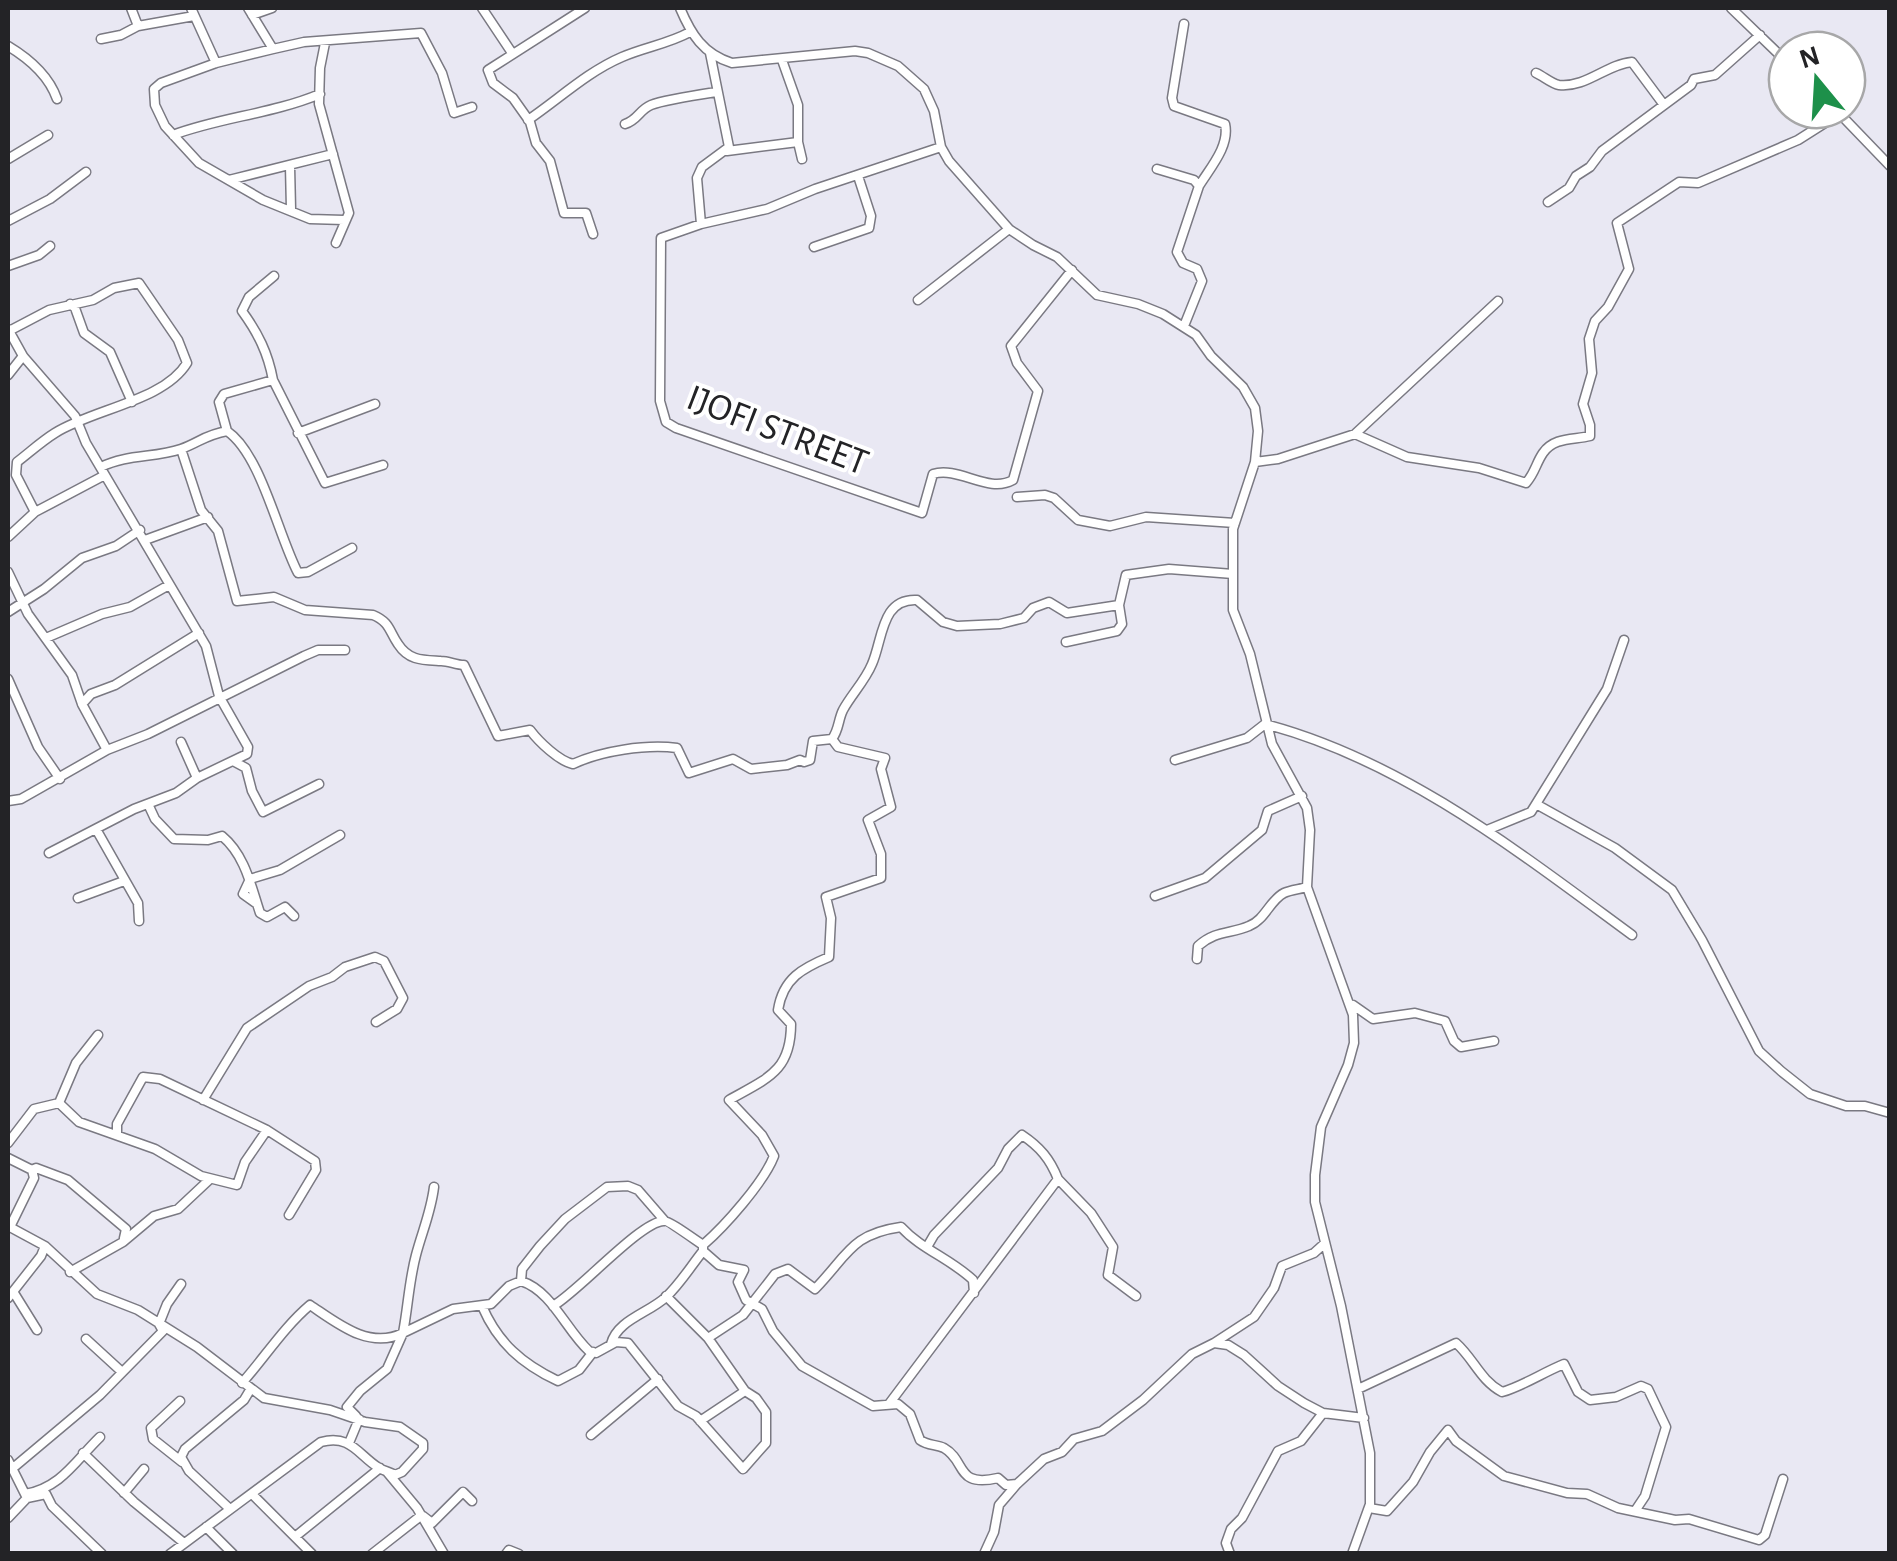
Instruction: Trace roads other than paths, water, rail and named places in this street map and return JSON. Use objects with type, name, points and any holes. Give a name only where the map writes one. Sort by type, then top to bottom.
[{"type":"street","points":[[132,8],[138,26]]},
{"type":"street","points":[[272,8],[250,12],[273,48]]},
{"type":"street","points":[[482,8],[512,54]]},
{"type":"street","points":[[585,8],[488,70],[493,84],[513,98],[528,120],[536,142],[550,161],[564,213],[586,213],[593,234]]},
{"type":"street","points":[[680,8],[690,32],[710,53],[732,63],[855,51],[898,66],[930,98],[942,147],[958,174],[1009,229],[1057,257],[1097,295],[1138,304],[1184,326],[1249,395],[1255,408],[1258,431],[1254,462],[1235,523],[1233,610],[1250,654],[1265,724],[1308,808],[1307,887],[1350,1001],[1354,1043],[1320,1127],[1314,1202],[1342,1306],[1370,1453],[1368,1508],[1352,1554]]},
{"type":"street","points":[[1731,8],[1767,43]]},
{"type":"street","points":[[101,39],[192,12],[216,63]]},
{"type":"street","points":[[1184,24],[1174,106],[1225,124],[1227,129],[1222,148],[1199,186],[1176,252],[1183,263],[1198,269],[1202,281],[1184,326]]},
{"type":"street","points":[[528,120],[584,77],[643,50],[665,46],[690,32]]},
{"type":"street","points":[[344,220],[310,219],[263,200],[199,163],[173,135],[155,105],[154,89],[161,82],[216,63],[273,48],[421,33],[442,72],[454,114],[472,107]]},
{"type":"street","points":[[1548,202],[1590,167],[1602,150],[1694,80],[1716,75],[1760,36]]},
{"type":"street","points":[[325,43],[320,68],[324,130],[349,214],[336,243]]},
{"type":"street","points":[[8,46],[45,75],[57,98]]},
{"type":"street","points":[[710,53],[727,151]]},
{"type":"street","points":[[782,60],[798,105],[802,159]]},
{"type":"street","points":[[1536,73],[1557,85],[1586,80],[1621,62],[1632,62],[1664,105]]},
{"type":"street","points":[[626,124],[656,102],[716,92]]},
{"type":"street","points":[[173,135],[320,94]]},
{"type":"street","points":[[1355,434],[1408,456],[1480,468],[1526,483],[1550,446],[1561,439],[1590,436],[1583,404],[1592,373],[1589,339],[1595,321],[1608,307],[1629,269],[1616,223],[1678,182],[1698,183],[1798,140],[1812,130]]},
{"type":"street","points":[[1855,130],[1890,166]]},
{"type":"street","points":[[8,160],[48,135]]},
{"type":"street","points":[[701,224],[697,178],[702,167],[727,151],[798,142]]},
{"type":"street","name":"IJOFI STREET","points":[[942,147],[767,209],[661,238],[660,401],[666,422],[922,513],[933,474],[951,472],[1007,484],[1012,480],[1038,391],[1017,363],[1010,346],[1072,270]]},
{"type":"street","points":[[229,180],[333,154]]},
{"type":"street","points":[[290,166],[291,210]]},
{"type":"street","points":[[1157,169],[1194,180],[1199,186]]},
{"type":"street","points":[[8,221],[50,199],[86,172]]},
{"type":"street","points":[[814,248],[869,228],[871,216],[858,176]]},
{"type":"street","points":[[918,300],[1009,229]]},
{"type":"street","points":[[8,266],[50,246]]},
{"type":"street","points":[[274,276],[249,297],[242,312],[258,332],[270,360],[273,380],[326,483],[383,465]]},
{"type":"street","points":[[35,512],[16,475],[18,462],[56,432],[78,422],[132,402],[178,377],[187,363],[172,331],[138,283],[114,288],[93,300],[49,310],[8,330],[22,356],[78,422],[86,443],[146,540],[206,646],[219,696],[248,747],[246,754],[176,792],[68,840],[50,853]]},
{"type":"street","points":[[1254,462],[1278,459],[1355,434],[1498,301]]},
{"type":"street","points":[[70,304],[87,336],[110,352],[132,402]]},
{"type":"street","points":[[8,375],[22,356]]},
{"type":"street","points":[[273,380],[224,394],[219,402],[227,431],[236,438],[259,477],[298,573],[308,572],[352,548]]},
{"type":"street","points":[[298,434],[375,404]]},
{"type":"street","points":[[8,536],[35,512],[117,459],[180,449],[205,435],[227,431]]},
{"type":"street","points":[[180,449],[202,510],[218,531],[237,601],[274,597],[306,610],[382,619],[390,625],[398,644],[417,660],[464,665],[498,736],[530,730],[540,745],[552,749],[566,764],[600,758],[618,750],[660,746],[677,748],[689,773],[732,760],[750,769],[810,760],[813,741],[836,735],[844,708],[872,666],[887,617],[904,600],[916,600],[943,622],[971,627],[1024,618],[1033,608],[1049,602],[1067,613],[1119,605]]},
{"type":"street","points":[[1017,497],[1045,494],[1078,520],[1110,526],[1146,517],[1235,523]]},
{"type":"street","points":[[146,540],[208,516]]},
{"type":"street","points":[[8,612],[68,567],[116,546],[140,530]]},
{"type":"street","points":[[1066,642],[1117,631],[1122,624],[1119,605],[1126,576],[1169,569],[1233,574]]},
{"type":"street","points":[[8,572],[22,604],[72,675],[82,704],[107,750]]},
{"type":"street","points":[[46,638],[102,614],[130,607],[170,584]]},
{"type":"street","points":[[82,704],[91,694],[115,685],[198,633]]},
{"type":"street","points":[[1487,830],[1531,812],[1607,689],[1624,640]]},
{"type":"street","points":[[8,801],[21,799],[107,750],[148,734],[318,650],[345,650]]},
{"type":"street","points":[[8,679],[38,748],[60,779]]},
{"type":"street","points":[[1175,760],[1247,738],[1265,724]]},
{"type":"street","points":[[1265,724],[1315,737],[1432,796],[1487,830],[1632,934]]},
{"type":"street","points":[[182,1462],[185,1449],[224,1419],[297,1316],[310,1305],[356,1335],[384,1339],[453,1310],[499,1299],[509,1286],[521,1281],[553,1306],[582,1344],[592,1352],[603,1352],[627,1323],[666,1296],[740,1206],[774,1156],[762,1136],[729,1100],[786,1062],[791,1048],[791,1024],[778,1010],[779,1002],[805,966],[829,957],[831,918],[826,897],[881,878],[881,854],[868,820],[891,807],[881,769],[885,758],[838,747],[832,739]]},
{"type":"street","points":[[181,742],[197,778]]},
{"type":"street","points":[[233,761],[246,768],[252,792],[264,812],[319,784]]},
{"type":"street","points":[[1156,896],[1205,878],[1262,830],[1268,811],[1302,796]]},
{"type":"street","points":[[148,804],[162,828],[174,839],[208,840],[222,836],[228,840],[250,879]]},
{"type":"street","points":[[1536,804],[1615,848],[1672,890],[1759,1051],[1781,1071],[1810,1094],[1846,1106],[1890,1113]]},
{"type":"street","points":[[96,830],[138,903],[139,921]]},
{"type":"street","points":[[294,916],[285,907],[264,916],[257,904],[243,894],[250,879],[280,870],[340,835]]},
{"type":"street","points":[[78,898],[124,881]]},
{"type":"street","points":[[1198,959],[1198,946],[1204,940],[1229,928],[1244,928],[1259,921],[1283,894],[1307,887]]},
{"type":"street","points":[[203,1100],[246,1028],[308,986],[376,957],[384,961],[403,998],[397,1009],[376,1022]]},
{"type":"street","points":[[1350,1001],[1373,1019],[1415,1013],[1446,1021],[1454,1041],[1461,1046],[1494,1041]]},
{"type":"street","points":[[59,1103],[76,1064],[98,1036]]},
{"type":"street","points":[[117,1133],[116,1124],[143,1077],[160,1079],[267,1130],[315,1161],[316,1170],[289,1215]]},
{"type":"street","points":[[59,1103],[78,1122],[117,1133],[210,1178],[236,1185],[248,1156],[267,1130]]},
{"type":"street","points":[[8,1143],[34,1109],[59,1103]]},
{"type":"street","points":[[927,1247],[998,1168],[1008,1149],[1022,1135],[1052,1163],[1058,1179],[1091,1214],[1114,1247],[1108,1276],[1136,1296]]},
{"type":"street","points":[[8,1158],[32,1170],[68,1180],[126,1229],[123,1242]]},
{"type":"street","points":[[32,1170],[33,1184],[9,1226],[45,1246],[97,1294],[138,1310],[197,1347],[264,1398],[400,1427],[422,1443],[423,1449],[399,1474],[382,1468]]},
{"type":"street","points":[[70,1272],[123,1242],[154,1216],[178,1209],[210,1178]]},
{"type":"street","points":[[889,1404],[1058,1179]]},
{"type":"street","points":[[521,1281],[522,1269],[540,1246],[607,1186],[638,1190],[664,1220],[703,1248],[719,1265],[744,1270],[738,1282],[750,1303],[762,1309],[773,1331],[802,1366],[873,1406],[898,1404],[910,1414],[920,1440],[946,1449],[969,1477],[998,1478],[1006,1484],[1018,1484]]},
{"type":"street","points":[[359,1420],[347,1407],[350,1400],[388,1370],[402,1333],[434,1187]]},
{"type":"street","points":[[553,1306],[569,1297],[636,1235],[664,1220]]},
{"type":"street","points":[[708,1338],[742,1315],[775,1274],[788,1270],[815,1290],[860,1238],[874,1231],[902,1228],[914,1242],[958,1266],[972,1280],[974,1294]]},
{"type":"street","points":[[984,1554],[1000,1505],[1044,1459],[1062,1452],[1074,1439],[1102,1432],[1192,1354],[1254,1317],[1274,1288],[1282,1266],[1314,1253],[1324,1244]]},
{"type":"street","points":[[37,1330],[11,1296],[45,1246]]},
{"type":"street","points":[[159,1324],[181,1284]]},
{"type":"street","points":[[611,1344],[628,1343],[678,1406],[700,1421],[743,1469],[766,1443],[767,1421],[756,1398],[745,1391],[708,1338],[666,1296]]},
{"type":"street","points":[[482,1306],[494,1332],[522,1362],[558,1382],[579,1370],[592,1352]]},
{"type":"street","points":[[26,1496],[10,1464],[100,1395],[164,1331],[159,1324]]},
{"type":"street","points":[[86,1339],[122,1372]]},
{"type":"street","points":[[1214,1342],[1228,1345],[1278,1386],[1323,1413],[1364,1418]]},
{"type":"street","points":[[1358,1389],[1456,1343],[1483,1380],[1502,1392],[1564,1364],[1578,1392],[1590,1400],[1616,1397],[1641,1386],[1648,1390],[1666,1428],[1646,1496],[1635,1511]]},
{"type":"street","points":[[591,1435],[658,1378]]},
{"type":"street","points":[[700,1421],[745,1391]]},
{"type":"street","points":[[180,1401],[150,1428],[152,1439],[230,1509]]},
{"type":"street","points":[[1230,1554],[1226,1543],[1231,1528],[1242,1518],[1278,1452],[1301,1441],[1323,1413]]},
{"type":"street","points":[[349,1442],[359,1420]]},
{"type":"street","points":[[1368,1508],[1388,1511],[1448,1430],[1456,1441],[1504,1476],[1566,1493],[1587,1494],[1618,1508],[1675,1520],[1689,1519],[1759,1540],[1765,1536],[1783,1479]]},
{"type":"street","points":[[8,1518],[26,1496],[54,1484],[78,1464],[83,1453],[100,1437]]},
{"type":"street","points":[[170,1554],[321,1442],[333,1440],[349,1442],[382,1468],[422,1516],[444,1554]]},
{"type":"street","points":[[83,1453],[184,1544]]},
{"type":"street","points":[[296,1536],[382,1468]]},
{"type":"street","points":[[124,1492],[144,1469]]},
{"type":"street","points":[[422,1516],[432,1524],[463,1492],[472,1501]]},
{"type":"street","points":[[26,1496],[46,1494],[52,1506],[102,1554]]},
{"type":"street","points":[[252,1494],[312,1554]]},
{"type":"street","points":[[372,1554],[422,1516]]},
{"type":"street","points":[[206,1527],[232,1554]]},
{"type":"street","points":[[506,1554],[509,1550],[519,1554]]}]
